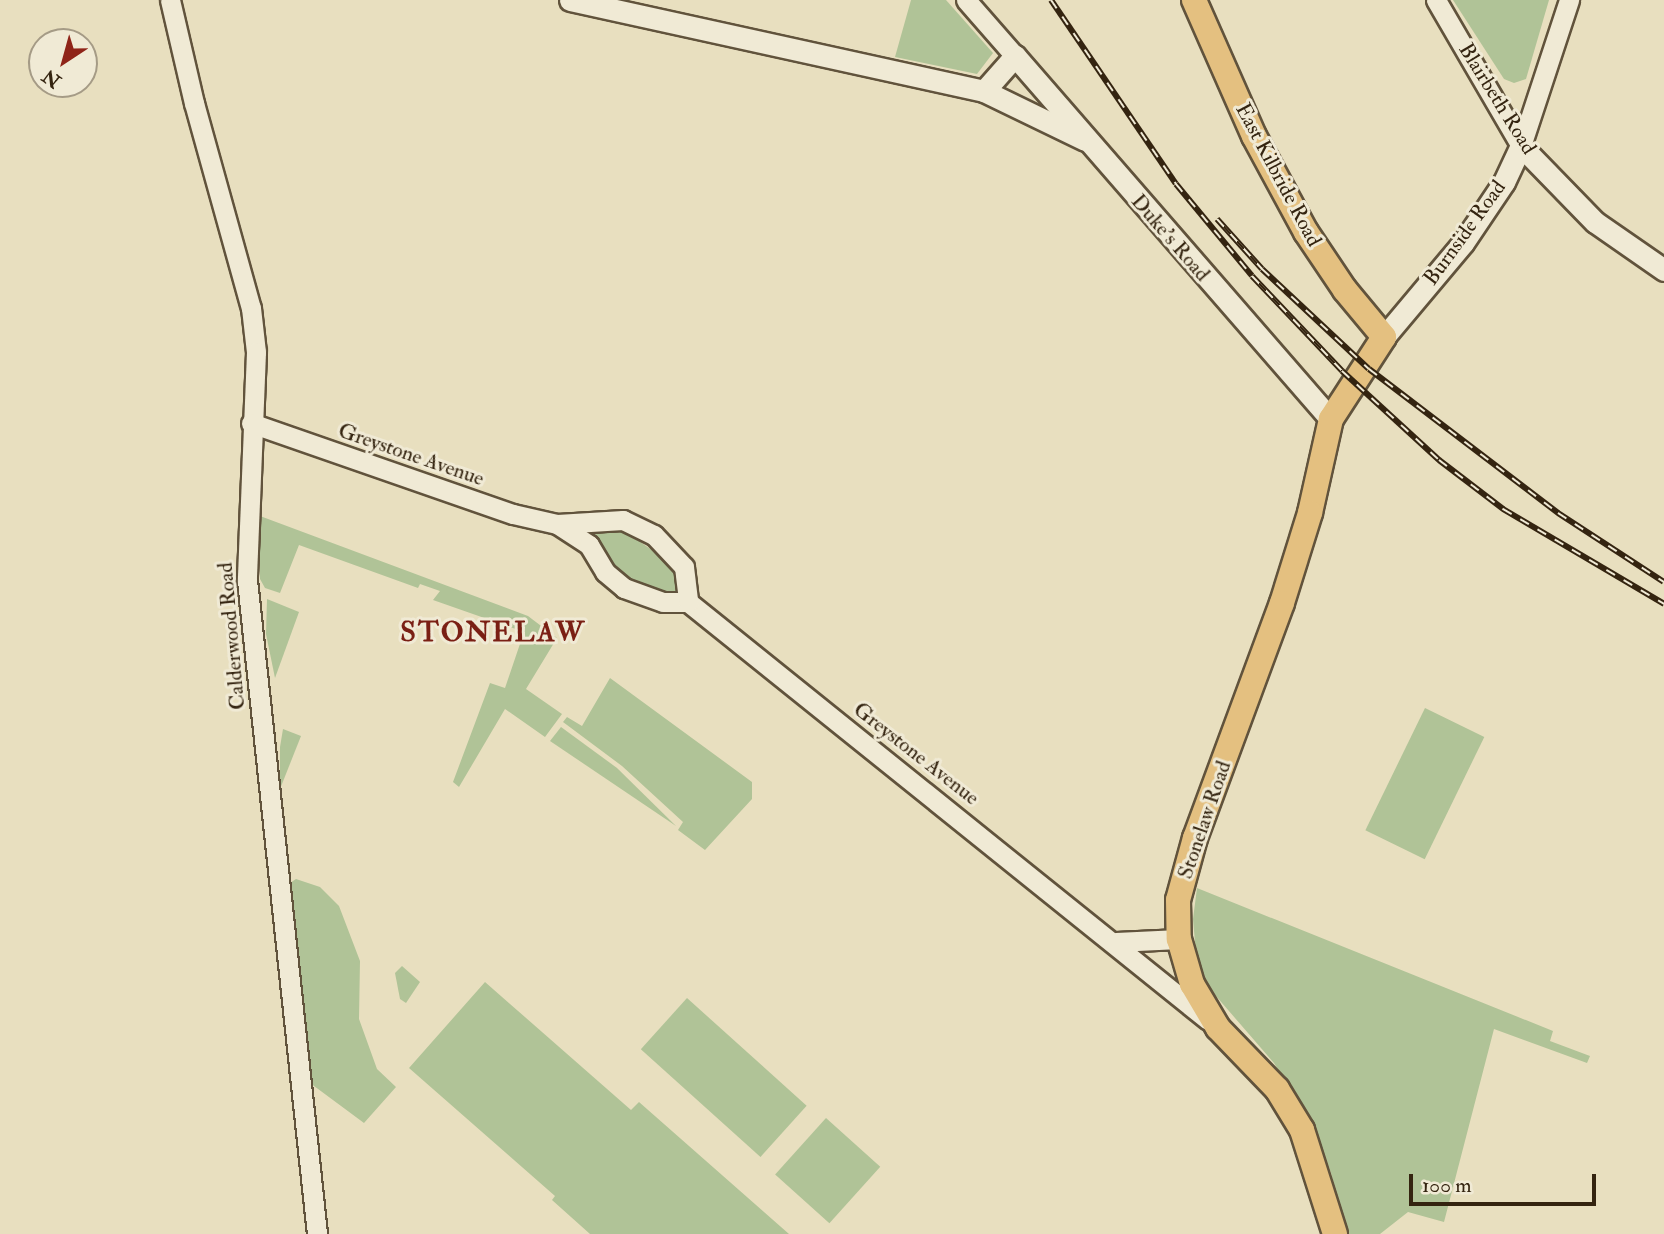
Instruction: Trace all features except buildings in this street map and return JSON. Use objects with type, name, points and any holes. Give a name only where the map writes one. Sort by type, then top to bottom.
[{"type":"main road","name":"Duke's Road","points":[[570,0],[984,91],[1084,140],[1331,419]]},
{"type":"main road","name":"East Kilbride Road","points":[[1194,0],[1254,136],[1306,232],[1345,290],[1384,337]]},
{"type":"main road","points":[[984,91],[1015,56],[1084,140]]},
{"type":"main road","name":"Burnside Road","points":[[1384,337],[1463,243],[1504,182],[1521,146]]},
{"type":"main road","name":"Blairbeth Road","points":[[1521,146],[1595,222],[1664,270]]},
{"type":"main road","points":[[1331,419],[1384,337]]},
{"type":"main road","name":"Stonelaw Road","points":[[1331,419],[1310,513],[1282,603],[1195,838],[1178,900],[1179,939],[1192,984],[1217,1028],[1277,1089],[1302,1130],[1335,1234]]},
{"type":"street","name":"Calderwood Road","points":[[170,0],[194,103],[251,308],[256,352],[251,423],[247,580],[317,1234]]},
{"type":"street","points":[[966,0],[1015,56]]},
{"type":"street","name":"Blairbeth Road","points":[[1436,0],[1521,146]]},
{"type":"street","name":"Burnside Road","points":[[1521,146],[1569,0]]},
{"type":"street","name":"Greystone Avenue","points":[[251,423],[513,514],[557,524],[623,520],[654,535],[684,567],[688,602]]},
{"type":"street","name":"Greystone Avenue","points":[[557,524],[589,545],[605,572],[624,588],[663,602],[688,602],[1116,942],[1217,1028]]},
{"type":"street","points":[[1116,942],[1179,939]]},
{"type":"green space","points":[[911,0],[946,0],[993,53],[977,74],[895,57]]},
{"type":"green space","points":[[1453,0],[1549,0],[1526,79],[1514,83],[1504,79]]},
{"type":"green space","points":[[260,516],[528,616],[557,638],[526,689],[562,714],[545,737],[505,709],[459,787],[453,782],[490,683],[505,688],[524,632],[433,600],[440,591],[420,584],[418,588],[299,545],[280,593],[265,588],[260,579]]},
{"type":"green space","points":[[607,528],[623,530],[672,564],[680,593],[665,596],[622,576],[598,549],[595,534]]},
{"type":"green space","points":[[267,599],[299,612],[275,678],[266,634]]},
{"type":"green space","points":[[610,678],[752,782],[752,799],[705,850],[678,830],[683,822],[622,766],[563,722],[567,717],[582,726]]},
{"type":"green space","points":[[1425,708],[1484,737],[1425,859],[1365,830]]},
{"type":"green space","points":[[561,727],[617,768],[676,826],[550,741]]},
{"type":"green space","points":[[283,729],[301,736],[280,789],[280,747]]},
{"type":"green space","points":[[296,879],[320,887],[339,906],[360,961],[359,1019],[377,1069],[396,1087],[364,1123],[310,1083],[290,883]]},
{"type":"green space","points":[[1197,888],[1553,1031],[1550,1041],[1590,1056],[1587,1063],[1494,1029],[1444,1222],[1408,1212],[1380,1234],[1346,1234],[1331,1173],[1313,1127],[1274,1063],[1209,988],[1196,954],[1193,919]]},
{"type":"green space","points":[[402,966],[420,982],[406,1003],[400,999],[395,973]]},
{"type":"green space","points":[[485,982],[631,1110],[639,1102],[789,1234],[590,1234],[552,1200],[555,1196],[409,1068]]},
{"type":"green space","points":[[687,998],[807,1106],[760,1157],[641,1049]]},
{"type":"green space","points":[[826,1118],[880,1167],[829,1223],[775,1174]]},
{"type":"railway","points":[[1051,0],[1176,184],[1252,276],[1342,371],[1439,460],[1503,509],[1664,604]]},
{"type":"railway","points":[[1217,219],[1262,269],[1369,369],[1558,513],[1664,582]]},
{"type":"district","name":"STONELAW","points":[[493,633]]}]
